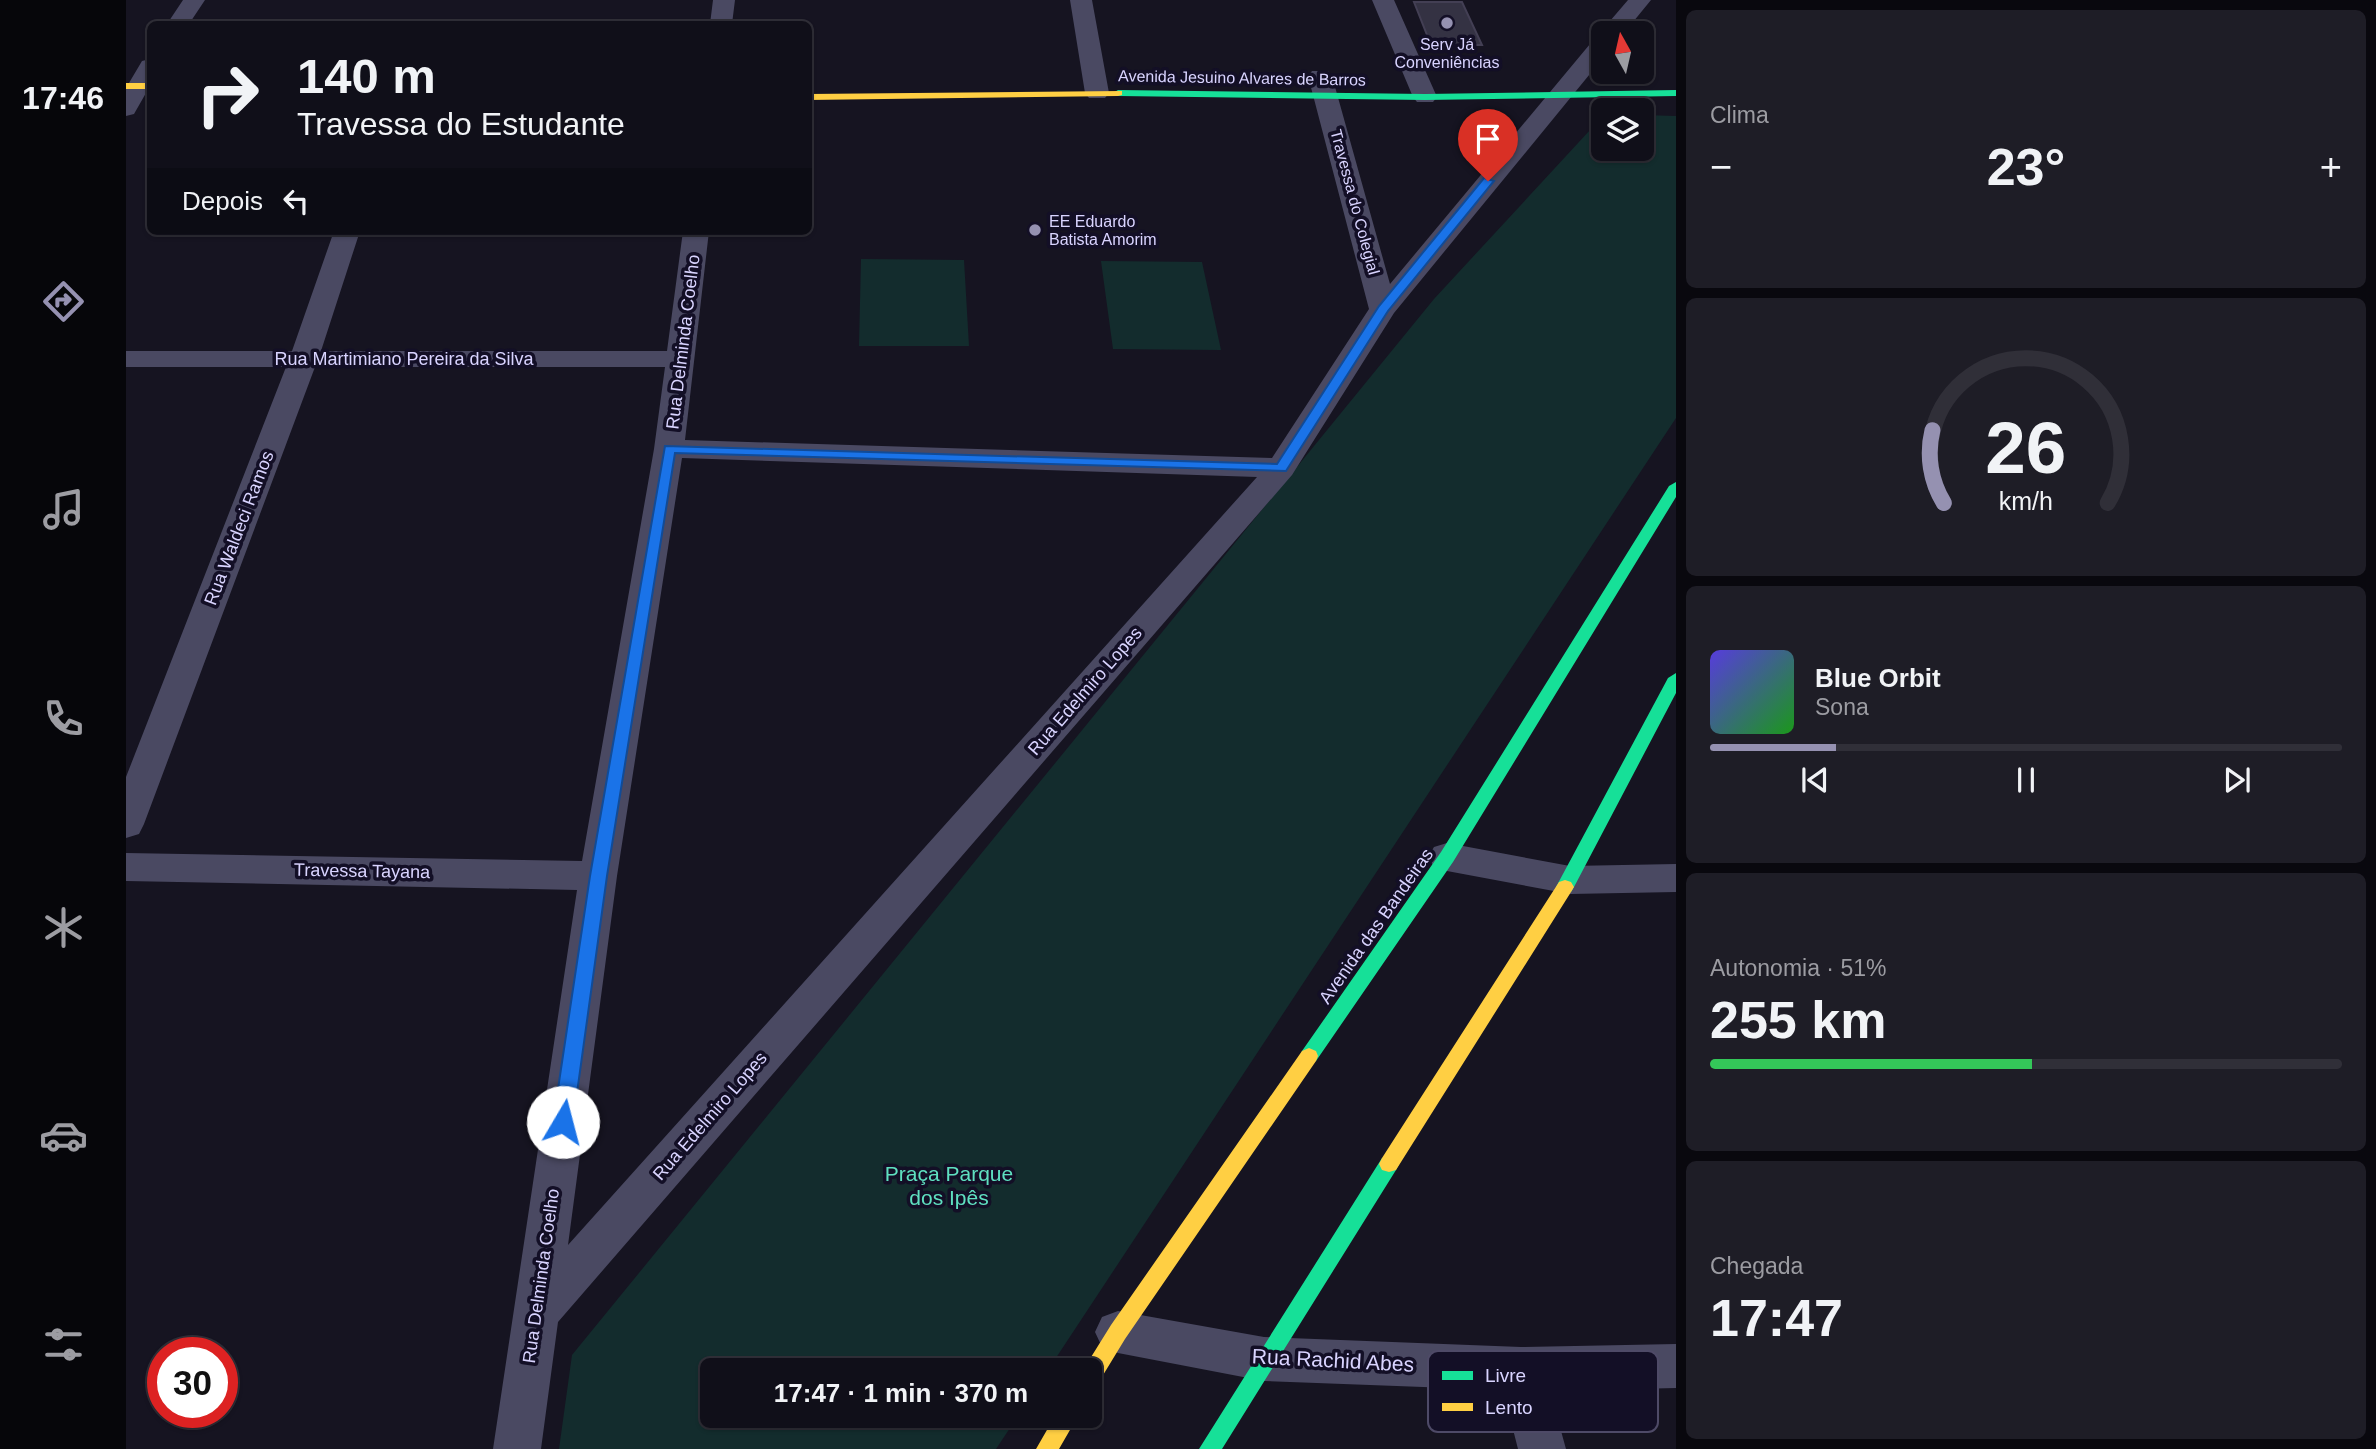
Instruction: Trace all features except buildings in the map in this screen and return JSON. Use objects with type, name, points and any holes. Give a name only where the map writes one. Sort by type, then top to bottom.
[{"type":"street","points":[[180,21],[194,0]]},
{"type":"street","points":[[721,21],[724,0]]},
{"type":"street","points":[[1081,0],[1090,82]]},
{"type":"street","points":[[1383,0],[1416,81]]},
{"type":"street","points":[[1622,21],[1640,0]]},
{"type":"street","name":"Rua Edelmiro Lopes","points":[[536,1314],[1281,468],[1383,309],[1591,57]]},
{"type":"street","points":[[126,66],[145,76],[126,109]]},
{"type":"street","name":"Avenida Jesuino Alvares de Barros","points":[[1090,82],[1120,77]]},
{"type":"street","name":"Avenida Jesuino Alvares de Barros","points":[[812,97],[1090,82],[1572,79],[1676,93]]},
{"type":"street","name":"Travessa do Colegial","points":[[1322,81],[1383,309]]},
{"type":"street","name":"Rua Waldeci Ramos","points":[[126,824],[304,358],[346,235]]},
{"type":"street","name":"Rua Delminda Coelho","points":[[517,1449],[598,876],[669,449],[696,235]]},
{"type":"street","name":"Rua Martimiano Pereira da Silva","points":[[126,359],[682,359]]},
{"type":"street","points":[[669,449],[1281,468]]},
{"type":"street","name":"Avenida das Bandeiras","points":[[1102,1358],[1447,858],[1667,516],[1676,486]]},
{"type":"street","points":[[1210,1449],[1264,1359],[1570,880],[1676,678]]},
{"type":"street","points":[[1447,858],[1570,880],[1676,878]]},
{"type":"street","name":"Travessa Tayana","points":[[126,866],[598,876]]},
{"type":"street","name":"Rua Rachid Abes","points":[[1118,1332],[1264,1359],[1428,1365]]},
{"type":"street","name":"Rua Rachid Abes","points":[[1658,1366],[1676,1366]]},
{"type":"street","points":[[1047,1449],[1060,1428]]},
{"type":"street","points":[[1538,1432],[1542,1449]]},
{"type":"green space","name":"Praça Parque dos Ipês","points":[[1654,115],[1676,116],[1676,418],[1056,1358],[700,1358],[700,1428],[1010,1428],[996,1449],[559,1449],[572,1355],[1434,299],[1591,129],[1591,161],[1654,161]]},
{"type":"green space","points":[[861,259],[964,260],[969,346],[859,346]]},
{"type":"green space","points":[[1101,261],[1202,262],[1221,350],[1113,349]]},
{"type":"traffic: fast","points":[[1118,93],[1425,97],[1676,93]]},
{"type":"traffic: fast","points":[[1309,1056],[1447,857],[1676,486]]},
{"type":"traffic: fast","points":[[1565,887],[1676,678]]},
{"type":"traffic: fast","points":[[1210,1449],[1389,1164]]},
{"type":"traffic: slow","points":[[126,86],[147,86]]},
{"type":"traffic: slow","points":[[812,97],[1118,93]]},
{"type":"traffic: slow","points":[[1389,1164],[1565,887]]},
{"type":"traffic: slow","points":[[1102,1358],[1309,1056]]},
{"type":"traffic: slow","points":[[1047,1449],[1060,1428]]},
{"type":"place","name":"Serv Já Conveniências","points":[[1447,23]]},
{"type":"place","name":"EE Eduardo Batista Amorim","points":[[1035,230]]},
{"type":"route","points":[[563,1122],[598,876],[669,449],[1281,468],[1383,309],[1488,181]]}]
